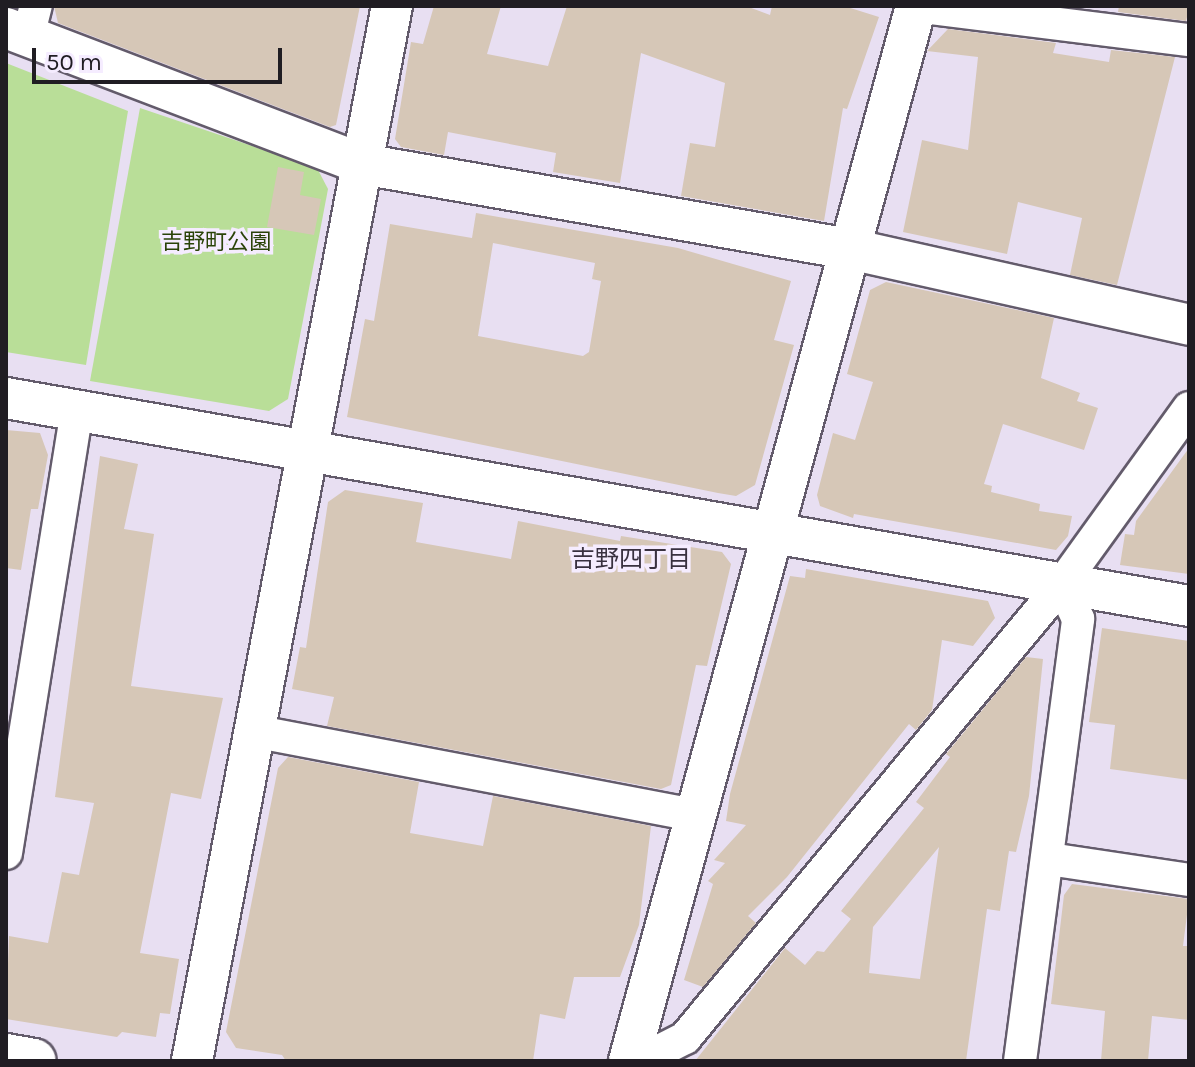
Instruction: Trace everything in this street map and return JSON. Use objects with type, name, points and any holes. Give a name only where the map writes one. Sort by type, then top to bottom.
[{"type":"main road","points":[[6,1056],[34,1061]]},
{"type":"street","points":[[192,1061],[392,6]]},
{"type":"street","points":[[629,1061],[916,6],[1107,18],[1189,40]]},
{"type":"street","points":[[23,24],[362,164],[850,249],[1189,325]]},
{"type":"street","points":[[6,398],[306,454],[1189,606]]},
{"type":"street","points":[[640,1061],[685,1038],[1062,584],[1189,408]]},
{"type":"street","points":[[6,853],[77,411]]},
{"type":"street","points":[[1020,1061],[1049,859],[1078,619],[1062,584]]},
{"type":"street","points":[[253,731],[695,815]]},
{"type":"street","points":[[1049,859],[1189,880]]},
{"type":"green space","points":[[6,63],[128,111],[86,365],[6,352]]},
{"type":"green space","name":"吉野町公園","points":[[140,108],[317,168],[328,189],[288,399],[269,411],[90,381]]},
{"type":"building","points":[[54,6],[360,6],[336,125],[330,127],[58,23]]},
{"type":"building","points":[[434,6],[501,6],[487,54],[548,66],[567,6],[746,6],[770,15],[772,6],[844,6],[879,17],[847,109],[843,108],[824,221],[681,196],[690,143],[715,147],[725,83],[641,53],[620,183],[553,172],[556,153],[448,132],[444,155],[401,147],[395,139],[411,42],[423,44]]},
{"type":"building","points":[[1119,6],[1189,6],[1189,9],[1186,21],[1118,12]]},
{"type":"building","points":[[948,29],[1056,43],[1053,53],[1109,62],[1111,50],[1175,57],[1117,285],[1070,275],[1082,218],[1018,202],[1007,254],[903,232],[922,140],[968,150],[978,57],[927,51]]},
{"type":"building","points":[[278,167],[304,172],[300,195],[321,199],[314,235],[267,227]]},
{"type":"building","points":[[476,213],[678,248],[791,281],[774,340],[794,345],[755,485],[736,496],[718,493],[347,417],[365,319],[374,321],[390,224],[472,238]],"holes":[[[493,243],[595,263],[592,279],[601,281],[589,352],[583,356],[478,336]]]},
{"type":"building","points":[[886,282],[1054,318],[1041,378],[1080,393],[1077,401],[1098,408],[1084,450],[1003,424],[984,484],[992,486],[991,492],[1040,504],[1039,511],[1072,516],[1068,536],[1056,550],[854,514],[853,518],[820,506],[817,495],[833,433],[855,440],[873,382],[847,374],[870,290]]},
{"type":"building","points":[[6,430],[40,433],[48,455],[38,509],[31,509],[21,570],[6,568]]},
{"type":"building","points":[[1189,448],[1189,574],[1120,565],[1125,534],[1134,535],[1136,521]]},
{"type":"building","points":[[100,456],[138,464],[124,529],[154,534],[131,686],[223,698],[201,799],[171,793],[140,953],[179,959],[170,1014],[160,1013],[156,1037],[122,1032],[117,1037],[6,1019],[9,936],[48,943],[62,872],[79,875],[94,803],[55,797]]},
{"type":"building","points":[[345,490],[423,503],[416,542],[511,559],[518,521],[620,541],[621,536],[722,552],[731,564],[707,666],[696,665],[671,785],[661,789],[327,726],[334,697],[292,689],[300,647],[306,648],[328,502]]},
{"type":"building","points":[[806,569],[988,601],[995,618],[973,646],[942,640],[932,710],[916,730],[909,724],[787,877],[748,916],[756,923],[703,987],[684,980],[713,884],[708,881],[725,863],[714,860],[746,825],[726,821],[730,794],[790,576],[805,578]]},
{"type":"building","points":[[1102,628],[1189,641],[1189,780],[1110,769],[1115,725],[1089,722]]},
{"type":"building","points":[[1026,657],[1043,659],[1029,796],[1016,852],[1009,851],[1000,911],[987,909],[966,1061],[695,1061],[785,948],[805,965],[817,951],[824,952],[851,919],[841,911],[924,808],[916,802],[950,757],[946,754]],"holes":[[[939,847],[920,979],[869,973],[873,927]]]},
{"type":"building","points":[[288,757],[419,782],[410,833],[483,846],[493,796],[651,826],[639,925],[620,977],[574,977],[565,1019],[540,1014],[533,1061],[286,1061],[282,1055],[236,1048],[226,1032],[278,768]]},
{"type":"building","points":[[1072,884],[1189,899],[1183,946],[1189,946],[1189,1020],[1152,1016],[1148,1061],[1101,1061],[1105,1011],[1051,1004],[1064,895]]},
{"type":"district","name":"吉野四丁目","points":[[631,560]]}]
